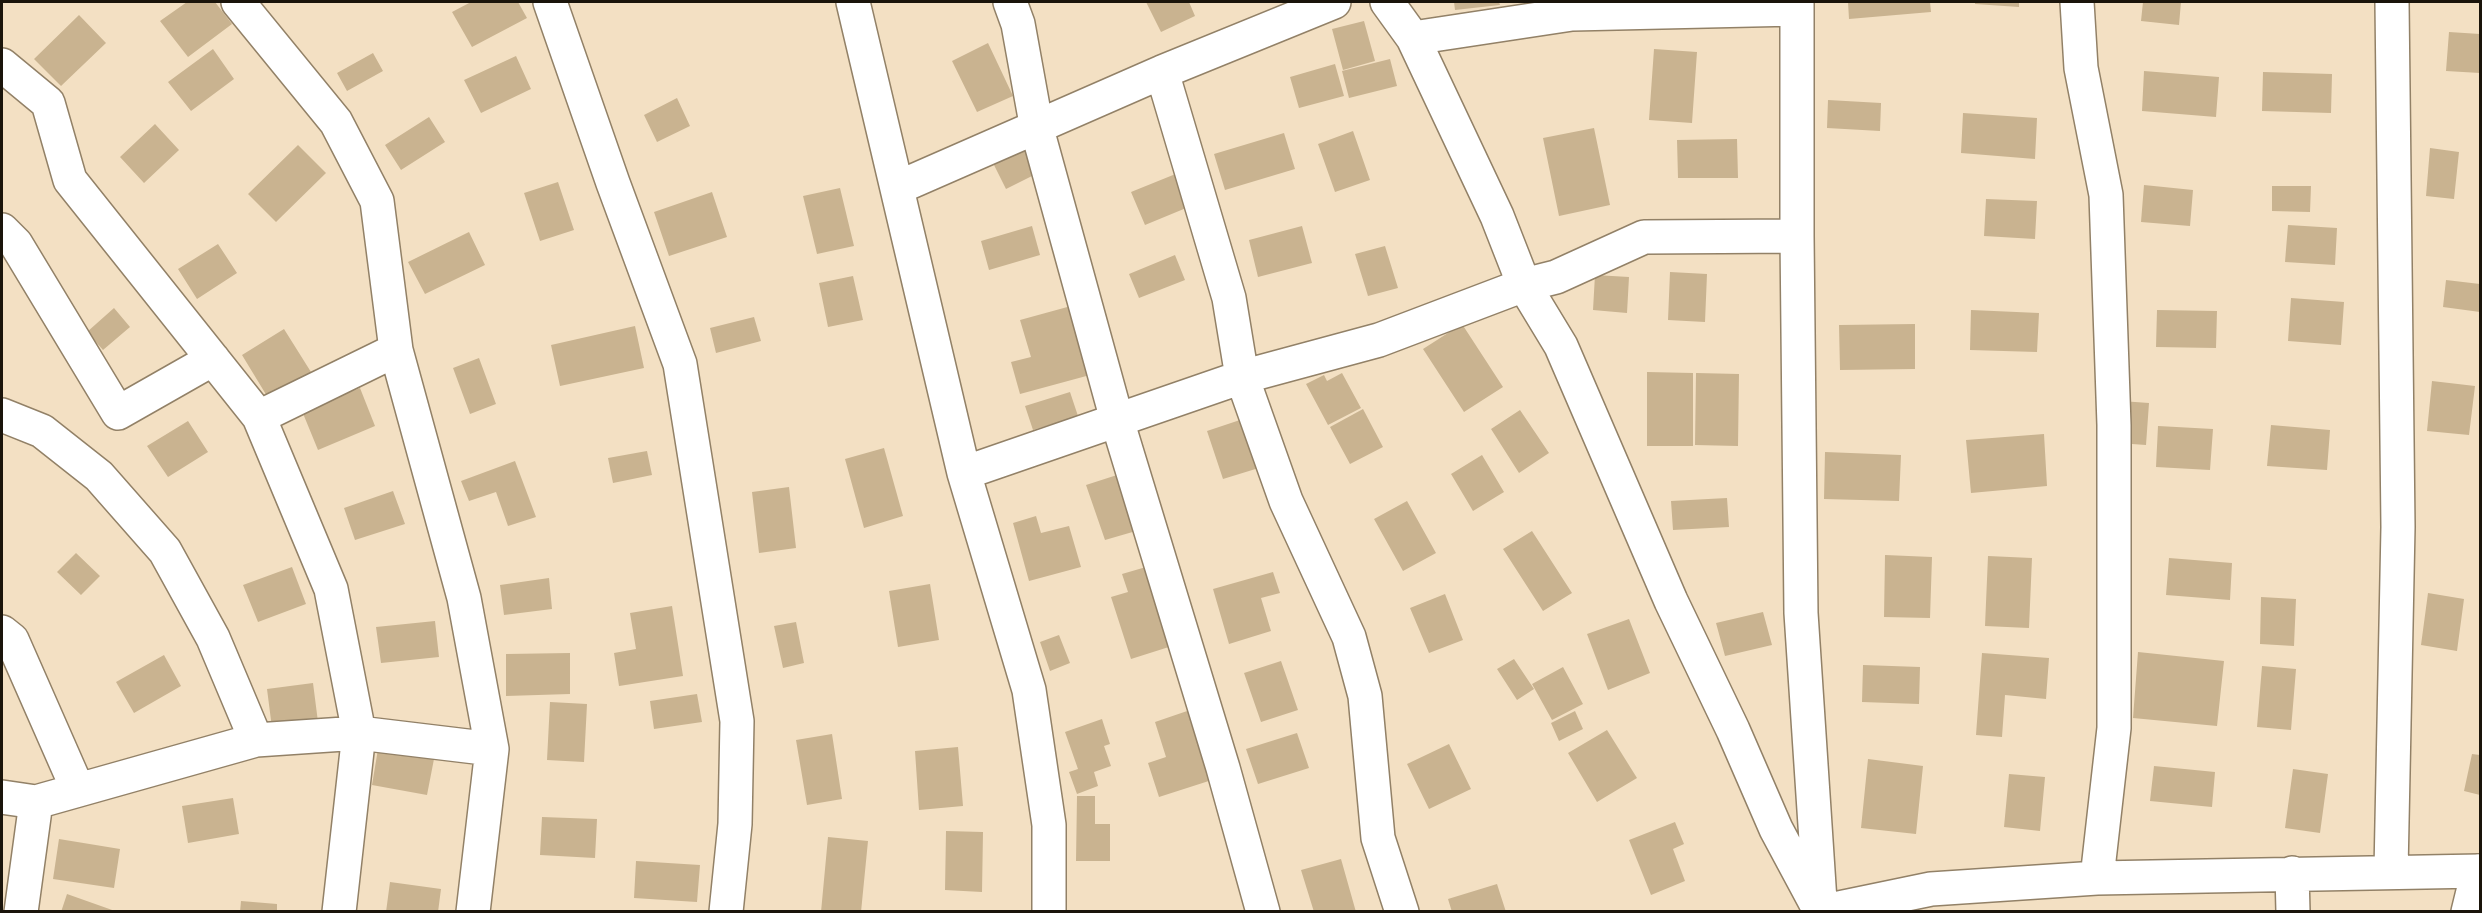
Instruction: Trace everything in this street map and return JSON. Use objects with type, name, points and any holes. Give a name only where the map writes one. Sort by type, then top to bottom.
[{"type":"street","points":[[238,2],[336,122],[377,201],[396,350],[464,598],[492,749],[473,912]]},
{"type":"street","points":[[550,2],[613,183],[680,364],[737,721],[735,824],[726,912]]},
{"type":"street","points":[[853,2],[964,473],[1029,690],[1049,825],[1049,912]]},
{"type":"street","points":[[1011,2],[1018,24],[1036,129],[1116,420],[1223,768],[1263,912]]},
{"type":"street","points":[[897,188],[1162,72],[1334,2]]},
{"type":"street","points":[[1387,2],[1413,38],[1497,216],[1524,285],[1561,346],[1671,601],[1733,730],[1776,829],[1820,911]]},
{"type":"street","points":[[2077,2],[2081,68],[2106,195],[2114,425],[2114,728],[2097,878]]},
{"type":"street","points":[[2391,871],[2398,527],[2392,2]]},
{"type":"street","points":[[1413,38],[1572,14],[1797,5],[1801,613],[1820,911]]},
{"type":"street","points":[[2,65],[48,103],[70,180],[259,417],[330,589],[359,733],[339,912]]},
{"type":"street","points":[[1162,72],[1229,298],[1242,376],[1286,501],[1349,637],[1365,696],[1378,838],[1402,912]]},
{"type":"street","points":[[2,230],[16,244],[118,413],[213,359]]},
{"type":"street","points":[[964,473],[1242,376],[1379,340],[1524,285],[1556,276],[1644,237],[1797,236]]},
{"type":"street","points":[[259,417],[396,350]]},
{"type":"street","points":[[2,415],[42,431],[99,476],[165,550],[213,638],[256,740]]},
{"type":"street","points":[[2,632],[12,640],[78,790]]},
{"type":"street","points":[[2,796],[36,802],[256,740],[359,733],[492,749]]},
{"type":"street","points":[[21,912],[36,802]]},
{"type":"street","points":[[1820,911],[1931,889],[2097,878],[2479,871],[2468,912]]},
{"type":"street","points":[[2292,873],[2292,912]]},
{"type":"building","points":[[187,2],[215,2],[232,24],[188,57],[160,21]]},
{"type":"building","points":[[471,2],[518,2],[527,18],[472,47],[452,12]]},
{"type":"building","points":[[1146,2],[1189,2],[1195,16],[1161,32]]},
{"type":"building","points":[[1454,2],[1499,2],[1500,5],[1455,10]]},
{"type":"building","points":[[1848,2],[1930,2],[1931,12],[1849,19]]},
{"type":"building","points":[[1975,2],[2019,2],[2019,7],[1975,4]]},
{"type":"building","points":[[2143,2],[2181,2],[2179,25],[2141,21]]},
{"type":"building","points":[[79,15],[106,43],[61,86],[34,59]]},
{"type":"building","points":[[1364,21],[1375,61],[1343,70],[1332,29]]},
{"type":"building","points":[[2449,32],[2480,34],[2480,73],[2446,71]]},
{"type":"building","points":[[988,43],[1013,96],[977,112],[952,61]]},
{"type":"building","points":[[213,49],[234,79],[191,111],[168,82]]},
{"type":"building","points":[[1654,49],[1697,52],[1692,123],[1649,120]]},
{"type":"building","points":[[373,53],[383,71],[347,91],[337,73]]},
{"type":"building","points":[[516,56],[531,89],[481,113],[464,80]]},
{"type":"building","points":[[1390,59],[1397,86],[1349,98],[1342,71]]},
{"type":"building","points":[[1335,64],[1344,96],[1299,108],[1290,77]]},
{"type":"building","points":[[2144,71],[2219,77],[2216,117],[2142,111]]},
{"type":"building","points":[[2263,72],[2332,74],[2331,113],[2262,111]]},
{"type":"building","points":[[677,98],[690,126],[657,142],[644,115]]},
{"type":"building","points":[[1828,100],[1881,103],[1880,131],[1827,128]]},
{"type":"building","points":[[1963,113],[2037,118],[2035,159],[1961,153]]},
{"type":"building","points":[[429,117],[445,142],[401,170],[385,145]]},
{"type":"building","points":[[155,124],[179,150],[144,183],[120,157]]},
{"type":"building","points":[[1594,128],[1610,205],[1559,216],[1543,138]]},
{"type":"building","points":[[1353,131],[1370,180],[1335,192],[1318,144]]},
{"type":"building","points":[[1284,133],[1295,169],[1225,190],[1214,154]]},
{"type":"building","points":[[1737,139],[1738,178],[1678,178],[1677,140]]},
{"type":"building","points":[[298,145],[326,173],[276,222],[248,194]]},
{"type":"building","points":[[1024,145],[1038,173],[1006,189],[992,161]]},
{"type":"building","points":[[2430,148],[2459,152],[2454,199],[2426,196]]},
{"type":"building","points":[[1178,173],[1191,206],[1145,225],[1131,192]]},
{"type":"building","points":[[558,182],[574,230],[540,241],[524,193]]},
{"type":"building","points":[[2144,185],[2193,190],[2190,226],[2141,222]]},
{"type":"building","points":[[2272,186],[2311,186],[2310,212],[2272,211]]},
{"type":"building","points":[[840,188],[854,246],[817,254],[803,196]]},
{"type":"building","points":[[712,192],[727,237],[669,256],[654,212]]},
{"type":"building","points":[[1986,199],[2037,201],[2035,239],[1984,236]]},
{"type":"building","points":[[2288,225],[2337,228],[2335,265],[2285,262]]},
{"type":"building","points":[[1032,226],[1040,255],[989,270],[981,241]]},
{"type":"building","points":[[1302,226],[1312,263],[1258,277],[1249,240]]},
{"type":"building","points":[[469,232],[485,265],[425,294],[408,262]]},
{"type":"building","points":[[218,244],[237,273],[197,299],[178,269]]},
{"type":"building","points":[[1385,246],[1398,288],[1368,296],[1355,254]]},
{"type":"building","points":[[1175,255],[1185,280],[1139,298],[1129,274]]},
{"type":"building","points":[[1670,272],[1707,274],[1705,322],[1668,320]]},
{"type":"building","points":[[1595,275],[1629,277],[1627,313],[1593,310]]},
{"type":"building","points":[[853,276],[863,320],[828,327],[819,283]]},
{"type":"building","points":[[2446,280],[2480,284],[2480,312],[2443,307]]},
{"type":"building","points":[[2291,298],[2344,302],[2341,345],[2288,341]]},
{"type":"building","points":[[1071,306],[1090,375],[1020,394],[1011,362],[1031,357],[1020,320]]},
{"type":"building","points":[[114,308],[130,327],[103,350],[87,332]]},
{"type":"building","points":[[1971,310],[2039,313],[2037,352],[1970,350]]},
{"type":"building","points":[[2157,310],[2217,311],[2216,348],[2156,347]]},
{"type":"building","points":[[754,317],[761,341],[716,353],[710,328]]},
{"type":"building","points":[[1462,324],[1503,387],[1464,412],[1423,349]]},
{"type":"building","points":[[1915,324],[1915,369],[1840,370],[1839,325]]},
{"type":"building","points":[[635,326],[644,368],[560,386],[551,345]]},
{"type":"building","points":[[284,329],[316,380],[273,406],[242,355]]},
{"type":"building","points":[[479,358],[496,404],[470,414],[453,368]]},
{"type":"building","points":[[1647,372],[1693,373],[1693,446],[1647,446]]},
{"type":"building","points":[[1342,373],[1361,408],[1328,425],[1306,384],[1324,375],[1327,381]]},
{"type":"building","points":[[1696,373],[1739,374],[1738,446],[1695,445]]},
{"type":"building","points":[[2432,381],[2475,386],[2469,435],[2427,431]]},
{"type":"building","points":[[360,388],[375,426],[318,450],[302,411]]},
{"type":"building","points":[[1070,392],[1078,416],[1033,430],[1025,406]]},
{"type":"building","points":[[2121,401],[2149,403],[2146,445],[2118,443]]},
{"type":"building","points":[[1363,409],[1383,447],[1350,464],[1330,427]]},
{"type":"building","points":[[1520,410],[1549,453],[1519,473],[1491,429]]},
{"type":"building","points":[[1246,418],[1262,467],[1223,479],[1207,431]]},
{"type":"building","points":[[188,421],[208,452],[168,477],[147,446]]},
{"type":"building","points":[[2271,425],[2330,430],[2327,470],[2267,466]]},
{"type":"building","points":[[2158,426],[2213,429],[2210,470],[2156,467]]},
{"type":"building","points":[[2044,434],[2047,486],[1971,493],[1966,440]]},
{"type":"building","points":[[884,448],[903,516],[864,528],[845,459]]},
{"type":"building","points":[[647,451],[652,475],[613,483],[608,458]]},
{"type":"building","points":[[1825,452],[1901,455],[1899,501],[1824,499]]},
{"type":"building","points":[[1482,455],[1504,492],[1473,511],[1451,474]]},
{"type":"building","points":[[515,461],[536,517],[508,526],[496,492],[469,501],[461,481]]},
{"type":"building","points":[[1117,475],[1136,531],[1105,540],[1086,485]]},
{"type":"building","points":[[789,487],[796,548],[759,553],[752,492]]},
{"type":"building","points":[[393,491],[405,524],[355,540],[344,508]]},
{"type":"building","points":[[1727,498],[1729,527],[1673,530],[1671,501]]},
{"type":"building","points":[[1407,501],[1436,553],[1403,571],[1374,519]]},
{"type":"building","points":[[1036,516],[1041,533],[1069,526],[1081,567],[1029,581],[1013,523]]},
{"type":"building","points":[[1532,531],[1572,593],[1543,611],[1503,549]]},
{"type":"building","points":[[76,553],[100,576],[81,595],[57,572]]},
{"type":"building","points":[[1885,555],[1932,557],[1930,618],[1884,617]]},
{"type":"building","points":[[1988,556],[2032,558],[2029,628],[1985,626]]},
{"type":"building","points":[[2169,558],[2232,563],[2230,600],[2166,595]]},
{"type":"building","points":[[292,567],[306,604],[258,622],[243,585]]},
{"type":"building","points":[[1146,567],[1172,646],[1131,659],[1111,597],[1128,592],[1122,574]]},
{"type":"building","points":[[1273,572],[1280,593],[1261,598],[1271,631],[1229,644],[1213,589]]},
{"type":"building","points":[[549,578],[552,609],[504,615],[500,585]]},
{"type":"building","points":[[930,584],[939,640],[898,647],[889,591]]},
{"type":"building","points":[[2428,593],[2464,599],[2457,651],[2421,645]]},
{"type":"building","points":[[1445,594],[1463,640],[1429,653],[1410,608]]},
{"type":"building","points":[[2261,597],[2296,599],[2294,646],[2260,644]]},
{"type":"building","points":[[672,606],[683,676],[619,686],[614,653],[636,649],[630,613]]},
{"type":"building","points":[[1763,612],[1772,645],[1725,656],[1716,623]]},
{"type":"building","points":[[1629,619],[1650,673],[1608,690],[1587,634]]},
{"type":"building","points":[[435,621],[439,657],[381,663],[376,627]]},
{"type":"building","points":[[796,622],[804,663],[783,668],[774,626]]},
{"type":"building","points":[[1059,635],[1070,663],[1050,671],[1040,642]]},
{"type":"building","points":[[2138,652],[2224,661],[2217,726],[2133,718]]},
{"type":"building","points":[[570,653],[570,694],[506,696],[506,654]]},
{"type":"building","points":[[1982,653],[2049,658],[2046,699],[2005,695],[2002,737],[1976,735]]},
{"type":"building","points":[[164,655],[181,686],[134,713],[116,682]]},
{"type":"building","points":[[1514,659],[1534,689],[1517,700],[1497,669]]},
{"type":"building","points":[[1281,661],[1298,710],[1261,722],[1244,673]]},
{"type":"building","points":[[1863,665],[1920,667],[1919,704],[1862,702]]},
{"type":"building","points":[[2262,666],[2296,669],[2291,730],[2257,727]]},
{"type":"building","points":[[1563,667],[1583,704],[1552,720],[1532,684]]},
{"type":"building","points":[[313,683],[318,722],[272,728],[267,689]]},
{"type":"building","points":[[697,694],[702,722],[654,729],[650,701]]},
{"type":"building","points":[[550,702],[587,704],[584,762],[547,760]]},
{"type":"building","points":[[1193,709],[1215,779],[1159,797],[1148,763],[1166,757],[1155,722]]},
{"type":"building","points":[[1575,711],[1583,729],[1559,741],[1551,723]]},
{"type":"building","points":[[1102,719],[1110,744],[1104,746],[1111,766],[1094,772],[1098,786],[1077,794],[1069,772],[1078,769],[1065,732]]},
{"type":"building","points":[[1607,730],[1637,778],[1597,802],[1568,753]]},
{"type":"building","points":[[1297,733],[1309,768],[1258,784],[1246,749]]},
{"type":"building","points":[[832,734],[842,799],[807,805],[796,740]]},
{"type":"building","points":[[1449,744],[1471,789],[1429,809],[1407,764]]},
{"type":"building","points":[[958,747],[963,806],[919,810],[915,751]]},
{"type":"building","points":[[378,749],[434,759],[427,795],[372,785]]},
{"type":"building","points":[[2472,754],[2480,755],[2480,795],[2464,791]]},
{"type":"building","points":[[1868,759],[1923,766],[1916,834],[1861,828]]},
{"type":"building","points":[[2154,766],[2215,772],[2212,807],[2150,801]]},
{"type":"building","points":[[2293,769],[2328,774],[2320,833],[2285,828]]},
{"type":"building","points":[[2009,774],[2045,777],[2040,831],[2004,827]]},
{"type":"building","points":[[1077,796],[1095,796],[1095,824],[1110,824],[1110,861],[1076,861]]},
{"type":"building","points":[[233,798],[239,834],[188,843],[182,806]]},
{"type":"building","points":[[542,817],[597,819],[595,858],[540,855]]},
{"type":"building","points":[[1675,822],[1684,844],[1673,849],[1685,881],[1651,895],[1629,840]]},
{"type":"building","points":[[946,831],[983,832],[982,892],[945,890]]},
{"type":"building","points":[[828,837],[868,841],[861,912],[821,912]]},
{"type":"building","points":[[59,839],[120,849],[114,888],[53,879]]},
{"type":"building","points":[[1341,859],[1356,912],[1314,912],[1301,870]]},
{"type":"building","points":[[636,861],[700,865],[697,902],[634,898]]},
{"type":"building","points":[[390,882],[441,889],[438,912],[386,912]]},
{"type":"building","points":[[1497,884],[1506,912],[1452,912],[1448,899]]},
{"type":"building","points":[[67,894],[115,911],[115,912],[61,912]]},
{"type":"building","points":[[241,901],[277,904],[277,912],[240,912]]}]
